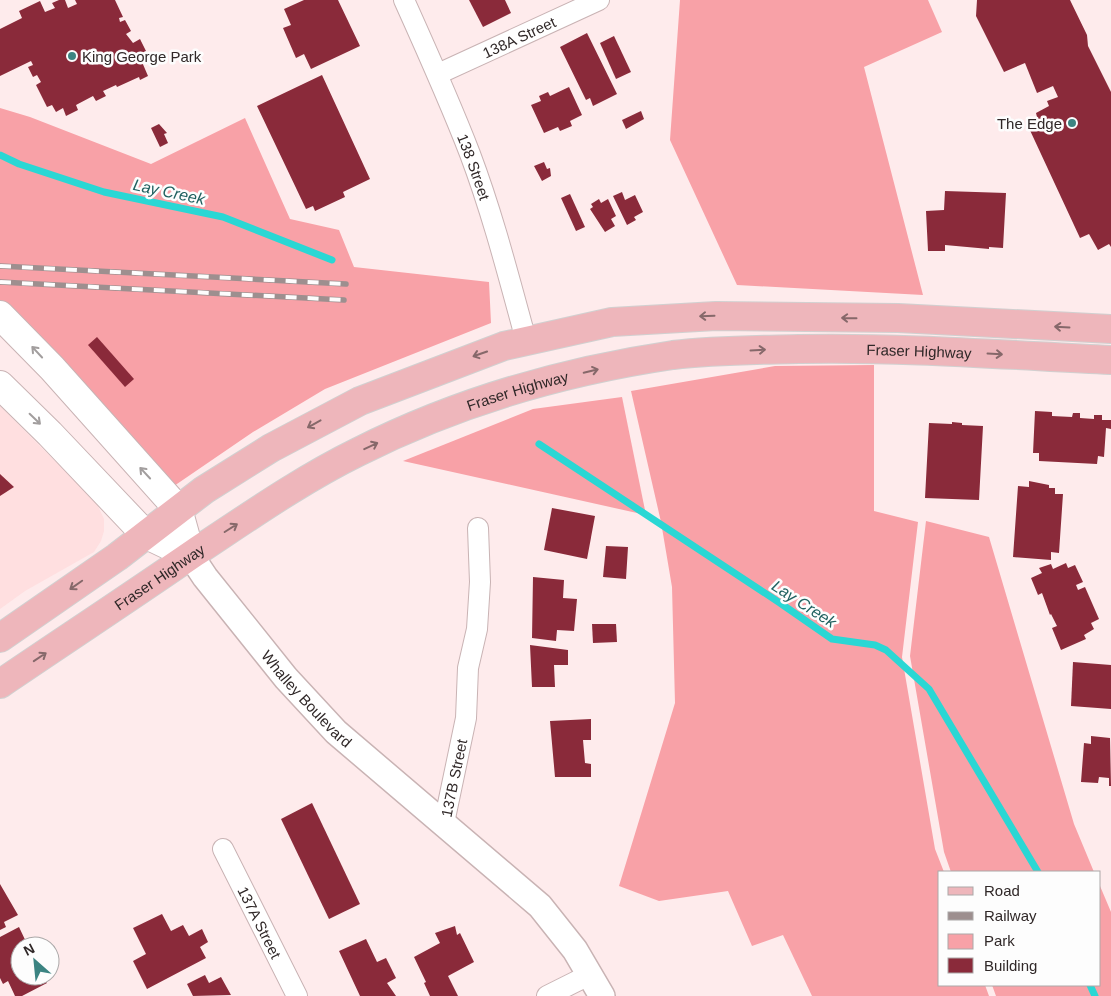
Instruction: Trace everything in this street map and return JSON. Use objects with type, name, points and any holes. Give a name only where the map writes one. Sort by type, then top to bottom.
[{"type":"main road","name":"Whalley Boulevard","points":[[0,314],[52,368],[178,510],[191,556]]},
{"type":"main road","name":"Fraser Highway","points":[[0,638],[116,557],[204,490],[271,448],[360,401],[461,361],[526,340],[612,322],[716,316],[898,318],[1111,329]]},
{"type":"main road","name":"Fraser Highway","points":[[0,684],[309,479],[356,453],[404,430],[499,395],[619,365],[675,355],[726,351],[877,348],[1111,360]]},
{"type":"main road","points":[[0,385],[145,534],[191,556]]},
{"type":"street","name":"138 Street","points":[[404,0],[438,74],[484,195],[526,340]]},
{"type":"street","name":"138A Street","points":[[438,74],[599,0]]},
{"type":"street","name":"137B Street","points":[[478,528],[480,582],[477,629],[468,668],[466,718],[444,823],[540,906],[591,974],[602,996]]},
{"type":"street","name":"Whalley Boulevard","points":[[191,556],[205,577],[286,678],[336,732],[444,823]]},
{"type":"street","name":"137A Street","points":[[223,849],[297,996]]},
{"type":"street","points":[[548,996],[591,974]]},
{"type":"shaded area","points":[[0,406],[96,502],[104,519],[104,531],[101,541],[94,552],[25,591],[0,609]]},
{"type":"green space","points":[[680,0],[928,0],[942,32],[864,67],[923,295],[737,285],[670,140]]},
{"type":"green space","points":[[0,108],[30,117],[151,164],[245,118],[290,219],[339,230],[354,267],[489,282],[491,323],[325,389],[253,432],[174,486],[25,325],[0,301]]},
{"type":"green space","points":[[874,365],[874,511],[918,522],[902,657],[935,849],[944,871],[938,871],[938,986],[985,986],[989,996],[812,996],[783,935],[752,946],[728,891],[659,901],[619,886],[675,703],[672,587],[661,522],[631,391],[775,366]]},
{"type":"green space","points":[[622,397],[646,515],[403,461],[533,409]]},
{"type":"green space","points":[[926,521],[989,537],[1074,824],[1094,871],[951,871],[944,852],[910,656]]},
{"type":"green space","points":[[1101,888],[1111,912],[1111,996],[996,996],[992,986],[1101,986]]},
{"type":"building","name":"King George Park","points":[[65,0],[68,8],[77,4],[75,0],[115,0],[123,17],[119,18],[120,22],[125,20],[131,31],[126,34],[133,43],[140,39],[146,51],[143,53],[145,60],[142,62],[148,76],[140,80],[139,77],[103,91],[106,96],[96,101],[93,96],[76,105],[78,110],[66,116],[63,108],[56,112],[52,105],[47,107],[36,85],[41,82],[37,75],[33,77],[28,67],[33,65],[31,61],[0,76],[0,29],[22,18],[19,11],[40,1],[45,12],[55,8],[52,3]]},
{"type":"building","points":[[304,0],[338,0],[360,46],[311,69],[304,54],[296,58],[283,28],[291,25],[284,9]]},
{"type":"building","points":[[469,0],[505,0],[511,13],[483,27]]},
{"type":"building","name":"The Edge","points":[[977,0],[1070,0],[1087,35],[1088,46],[1111,92],[1111,247],[1109,244],[1098,250],[1089,234],[1080,238],[1028,126],[1038,121],[1036,113],[1049,106],[1047,101],[1058,97],[1053,86],[1037,93],[1025,63],[1004,72],[976,16]]},
{"type":"building","points":[[587,33],[617,94],[593,106],[590,98],[586,100],[560,47]]},
{"type":"building","points":[[614,36],[631,72],[616,79],[600,43]]},
{"type":"building","points":[[322,75],[370,179],[343,192],[345,197],[315,211],[313,206],[306,209],[257,106]]},
{"type":"building","points":[[569,87],[582,115],[570,121],[572,126],[560,131],[558,127],[544,133],[531,105],[541,101],[539,96],[548,92],[550,96]]},
{"type":"building","points":[[641,111],[644,119],[626,129],[622,120]]},
{"type":"building","points":[[159,124],[167,133],[164,134],[168,143],[160,147],[151,128]]},
{"type":"building","points":[[544,162],[547,169],[550,168],[551,176],[542,181],[534,166]]},
{"type":"building","points":[[945,191],[1006,193],[1003,248],[989,247],[989,249],[945,245],[945,251],[928,251],[926,211],[944,210]]},
{"type":"building","points":[[622,192],[625,200],[635,195],[643,212],[634,217],[636,220],[627,225],[613,196]]},
{"type":"building","points":[[570,194],[585,227],[576,231],[561,198]]},
{"type":"building","points":[[599,199],[601,203],[608,199],[616,216],[611,219],[615,226],[605,232],[590,209],[593,207],[591,204]]},
{"type":"building","points":[[97,337],[134,379],[125,387],[88,345]]},
{"type":"building","points":[[1035,411],[1052,412],[1052,416],[1072,417],[1073,413],[1080,413],[1080,418],[1094,419],[1094,415],[1102,415],[1102,420],[1111,420],[1111,429],[1106,428],[1104,457],[1098,456],[1097,464],[1039,461],[1039,453],[1033,453]]},
{"type":"building","points":[[952,422],[962,423],[962,425],[983,426],[979,500],[925,498],[929,423],[952,424]]},
{"type":"building","points":[[0,474],[14,487],[0,496]]},
{"type":"building","points":[[1029,481],[1049,485],[1049,488],[1055,488],[1055,494],[1063,494],[1059,553],[1051,552],[1051,560],[1013,557],[1018,486],[1029,487]]},
{"type":"building","points":[[552,508],[595,516],[587,559],[544,550]]},
{"type":"building","points":[[606,546],[628,547],[626,579],[603,577]]},
{"type":"building","points":[[1066,563],[1068,568],[1075,565],[1083,582],[1076,585],[1078,590],[1085,587],[1099,619],[1091,623],[1094,629],[1084,635],[1086,639],[1061,650],[1052,628],[1057,626],[1050,615],[1042,593],[1038,595],[1031,578],[1042,573],[1039,568],[1051,564],[1053,569]]},
{"type":"building","points":[[533,577],[564,580],[563,598],[577,599],[574,631],[557,630],[556,641],[532,638]]},
{"type":"building","points":[[592,624],[616,624],[617,642],[593,643]]},
{"type":"building","points":[[530,645],[568,650],[568,665],[554,665],[555,687],[532,687]]},
{"type":"building","points":[[1073,662],[1111,665],[1111,709],[1071,706]]},
{"type":"building","points":[[591,719],[591,740],[583,740],[585,763],[591,764],[591,777],[555,777],[550,721]]},
{"type":"building","points":[[1091,736],[1110,738],[1111,786],[1109,786],[1109,778],[1099,777],[1098,783],[1081,782],[1084,743],[1091,744]]},
{"type":"building","points":[[312,803],[360,904],[329,919],[281,819]]},
{"type":"building","points":[[0,884],[18,915],[4,922],[6,927],[0,930]]},
{"type":"building","points":[[162,914],[171,931],[183,925],[189,936],[202,929],[208,942],[200,947],[206,958],[147,989],[133,961],[146,954],[133,928]]},
{"type":"building","points":[[455,926],[457,935],[460,933],[474,962],[448,976],[458,996],[430,996],[424,983],[426,982],[414,957],[440,943],[435,933]]},
{"type":"building","points":[[19,927],[23,936],[10,936],[10,985],[8,981],[3,984],[0,978],[0,937]]},
{"type":"building","points":[[366,939],[377,962],[386,958],[396,978],[387,983],[396,996],[360,996],[339,951]]},
{"type":"building","points":[[205,975],[209,983],[221,977],[231,995],[193,996],[187,984]]},
{"type":"building","points":[[10,986],[41,986],[22,996],[15,996]]},
{"type":"waterway","name":"Lay Creek","points":[[0,155],[19,164],[104,192],[223,217],[332,260]]},
{"type":"waterway","name":"Lay Creek","points":[[539,444],[832,639],[875,645],[886,650],[929,689],[1037,871]]},
{"type":"waterway","name":"Lay Creek","points":[[1090,986],[1095,996]]},
{"type":"railway","points":[[0,266],[346,284]]},
{"type":"railway","points":[[0,282],[344,300]]},
{"type":"place","name":"King George Park","points":[[72,56]]},
{"type":"place","name":"The Edge","points":[[1072,123]]}]
